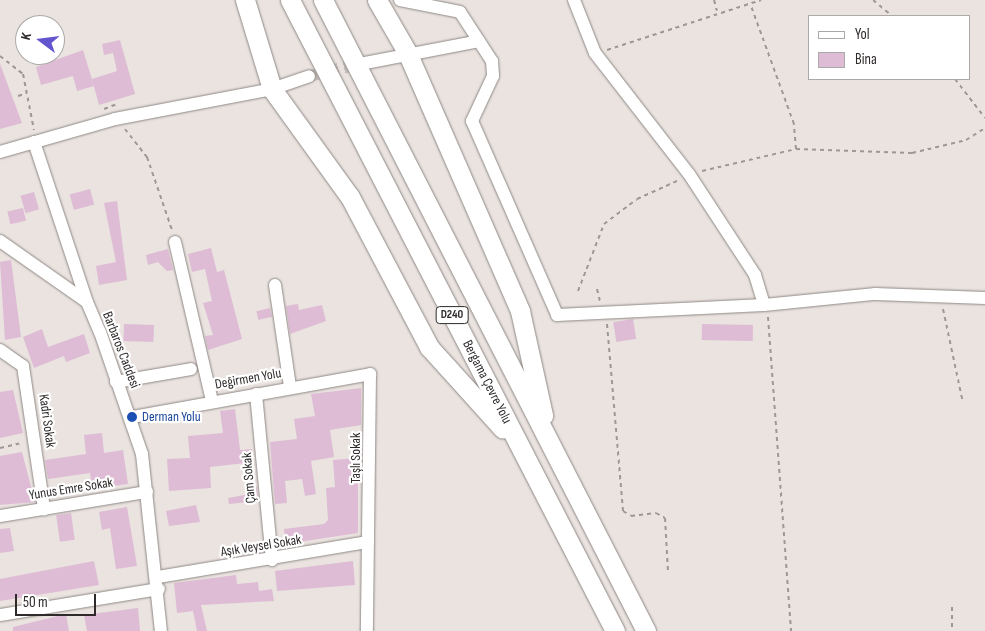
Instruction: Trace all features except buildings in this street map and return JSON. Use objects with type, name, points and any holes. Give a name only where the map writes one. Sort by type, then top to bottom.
[{"type":"highway","points":[[245,0],[272,89],[350,197],[429,347],[521,449]]},
{"type":"highway","name":"Bergama Çevre Yolu","points":[[290,0],[614,631]]},
{"type":"highway","name":"Bergama Çevre Yolu","points":[[323,0],[646,631]]},
{"type":"highway","points":[[377,0],[407,52],[520,311],[548,441]]},
{"type":"street","points":[[400,0],[460,12],[492,61],[493,76],[472,121],[557,315],[606,311],[764,305],[875,294],[941,299],[985,298]]},
{"type":"street","points":[[575,6],[595,53],[689,174],[755,275],[764,305]]},
{"type":"street","points":[[365,63],[407,52],[479,40]]},
{"type":"street","points":[[0,152],[115,119],[272,89],[309,76]]},
{"type":"street","points":[[34,142],[87,302]]},
{"type":"street","name":"Barbaros Caddesi","points":[[0,241],[87,302],[116,382],[132,416],[147,492],[159,583],[161,631]]},
{"type":"street","points":[[175,242],[212,401]]},
{"type":"street","points":[[275,285],[290,387]]},
{"type":"street","name":"Kadri Sokak","points":[[0,350],[23,366],[44,509]]},
{"type":"street","points":[[116,382],[191,369]]},
{"type":"street","name":"Değirmen Yolu","points":[[132,416],[370,374]]},
{"type":"street","name":"Taşlı Sokak","points":[[368,631],[370,374]]},
{"type":"street","name":"Çam Sokak","points":[[256,394],[272,560]]},
{"type":"street","name":"Yunus Emre Sokak","points":[[0,516],[147,492]]},
{"type":"street","name":"Aşık Veysel Sokak","points":[[0,615],[368,542]]},
{"type":"path","points":[[714,0],[717,11]]},
{"type":"path","points":[[595,53],[717,11],[751,6],[761,0]]},
{"type":"path","points":[[873,0],[891,15]]},
{"type":"path","points":[[751,6],[794,124],[796,149]]},
{"type":"path","points":[[0,56],[23,74],[28,93],[34,142]]},
{"type":"path","points":[[956,80],[985,118]]},
{"type":"path","points":[[18,96],[28,93]]},
{"type":"path","points":[[115,119],[147,157],[175,242]]},
{"type":"path","points":[[578,290],[604,224],[631,203],[689,174],[796,149],[912,153],[966,140],[985,128]]},
{"type":"path","points":[[941,299],[963,403]]},
{"type":"path","points":[[764,305],[769,323],[791,631]]},
{"type":"path","points":[[606,311],[623,511],[631,516],[656,513],[665,518],[668,571]]},
{"type":"path","points":[[0,448],[34,441]]},
{"type":"path","points":[[952,607],[952,631]]},
{"type":"tunnel","points":[[309,76],[363,63]]},
{"type":"place","name":"Derman Yolu","points":[[132,417]]}]
